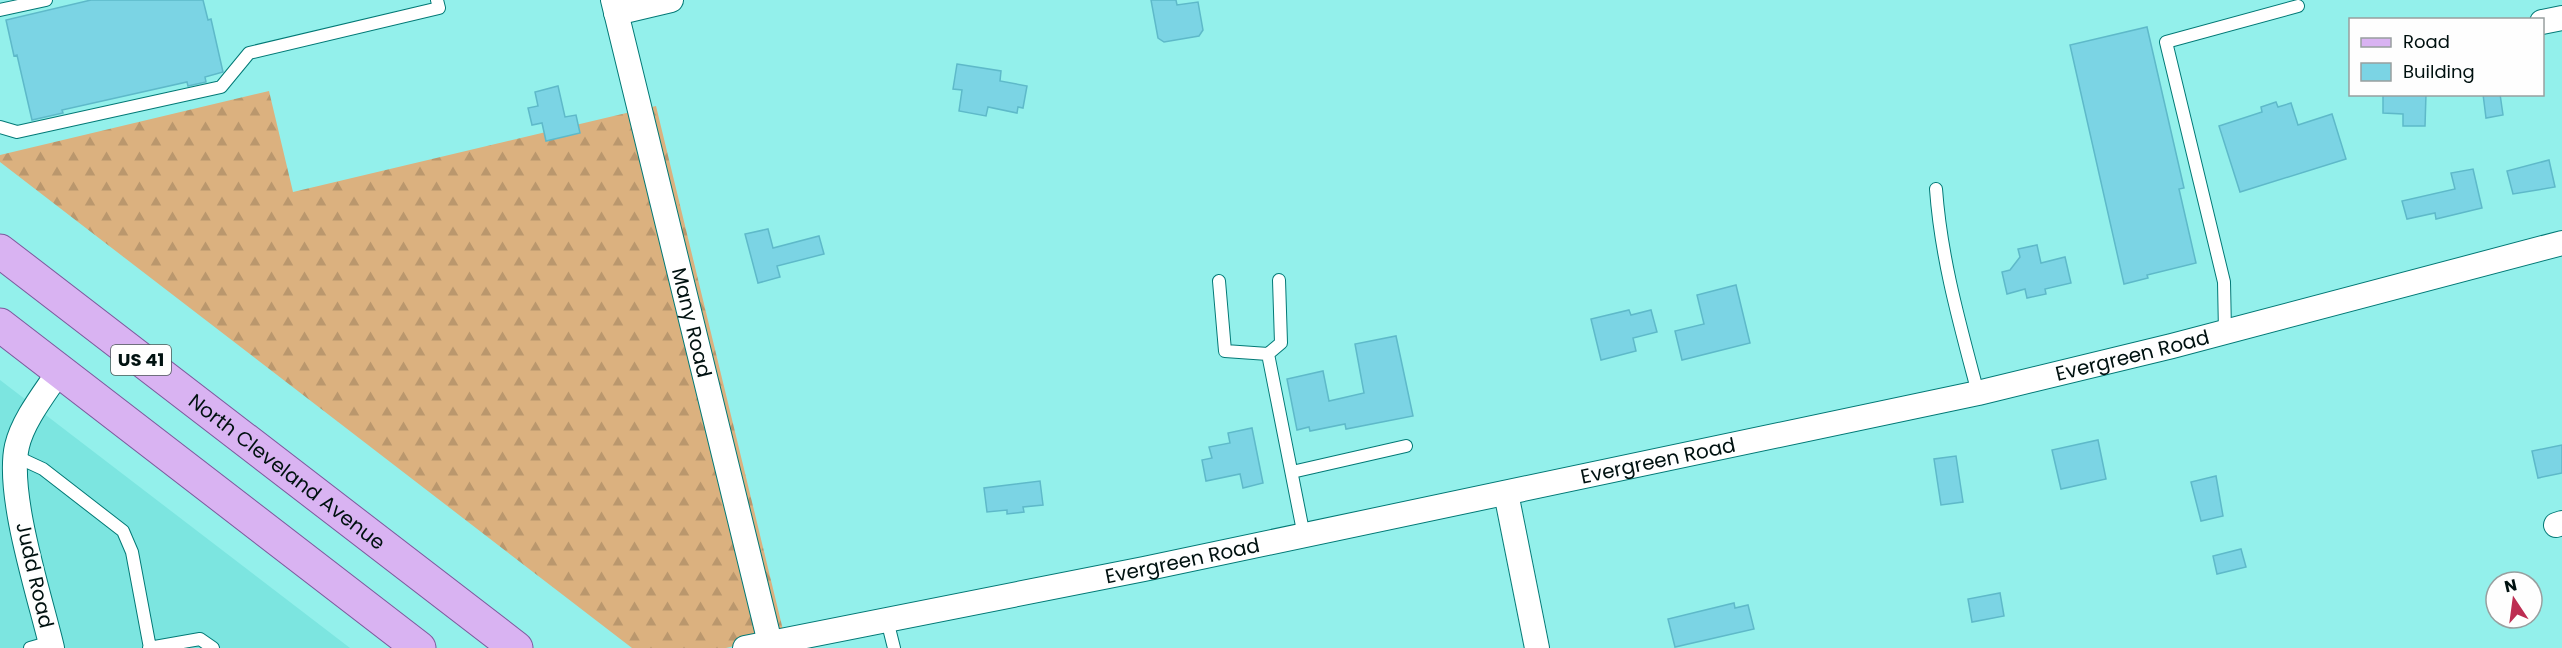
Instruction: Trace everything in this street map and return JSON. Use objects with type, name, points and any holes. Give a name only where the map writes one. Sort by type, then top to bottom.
[{"type":"main road","name":"North Cleveland Avenue","points":[[0,251],[516,648]]},
{"type":"main road","name":"US 41","points":[[0,325],[60,370],[393,636],[419,648]]},
{"type":"street","points":[[615,6],[671,0]]},
{"type":"street","name":"Many Road","points":[[615,6],[770,643]]},
{"type":"street","points":[[2544,22],[2562,18]]},
{"type":"street","name":"Evergreen Road","points":[[745,648],[1304,536],[1978,393],[2225,332],[2562,243]]},
{"type":"street","name":"Judd Road","points":[[44,646],[17,500],[15,456],[17,444],[30,419],[60,370]]},
{"type":"street","points":[[1506,493],[1537,648]]},
{"type":"lane","points":[[0,10],[46,0]]},
{"type":"lane","points":[[0,127],[17,132],[221,87],[249,53],[439,8],[437,0]]},
{"type":"lane","points":[[2225,332],[2224,282],[2166,42],[2298,6]]},
{"type":"lane","points":[[1936,189],[1939,235],[1978,393]]},
{"type":"lane","points":[[1219,281],[1225,351],[1268,354],[1281,343],[1279,280]]},
{"type":"lane","points":[[1268,354],[1304,536]]},
{"type":"lane","points":[[1292,472],[1406,446]]},
{"type":"lane","points":[[15,456],[43,469],[123,531],[132,552],[150,648],[200,639],[213,648]]},
{"type":"lane","points":[[887,620],[894,648]]},
{"type":"shaded area","points":[[0,380],[350,648],[0,648]]},
{"type":"green space","points":[[269,91],[293,192],[656,106],[784,634],[726,648],[632,648],[0,162],[0,155]]},
{"type":"building","points":[[91,0],[203,0],[208,20],[211,19],[223,72],[205,77],[206,82],[188,86],[187,82],[62,110],[63,113],[32,120],[17,55],[14,56],[6,20]]},
{"type":"building","points":[[1151,0],[1176,0],[1177,5],[1198,2],[1203,30],[1199,36],[1164,42],[1158,38]]},
{"type":"building","points":[[2147,27],[2184,188],[2179,189],[2196,263],[2147,275],[2148,278],[2124,284],[2070,45]]},
{"type":"building","points":[[957,64],[1001,71],[1000,81],[1027,86],[1023,108],[1018,107],[1017,113],[988,107],[986,116],[959,111],[962,90],[953,89]]},
{"type":"building","points":[[558,86],[565,117],[576,115],[580,133],[546,141],[542,123],[532,125],[528,108],[538,106],[535,92]]},
{"type":"building","points":[[2383,96],[2426,96],[2425,126],[2403,126],[2403,114],[2383,113]]},
{"type":"building","points":[[2483,96],[2500,96],[2503,115],[2486,118]]},
{"type":"building","points":[[2276,102],[2278,107],[2291,103],[2298,125],[2332,114],[2346,159],[2240,192],[2219,126],[2262,112],[2261,107]]},
{"type":"building","points":[[2549,160],[2555,187],[2513,194],[2507,171]]},
{"type":"building","points":[[2473,169],[2482,208],[2436,219],[2435,213],[2407,219],[2402,201],[2455,189],[2451,173]]},
{"type":"building","points":[[768,229],[773,248],[819,236],[824,254],[777,266],[780,277],[758,283],[745,234]]},
{"type":"building","points":[[2037,245],[2041,263],[2065,257],[2071,283],[2045,289],[2046,294],[2027,298],[2025,289],[2007,294],[2002,272],[2010,270],[2020,257],[2018,249]]},
{"type":"building","points":[[1736,285],[1750,343],[1682,360],[1675,331],[1704,324],[1697,295]]},
{"type":"building","points":[[1629,310],[1631,315],[1651,310],[1657,332],[1633,338],[1636,351],[1601,360],[1591,319]]},
{"type":"building","points":[[1396,336],[1413,416],[1346,429],[1345,424],[1310,431],[1309,427],[1297,430],[1287,379],[1323,371],[1329,401],[1364,393],[1355,344]]},
{"type":"building","points":[[1252,428],[1263,483],[1243,488],[1240,474],[1206,481],[1202,460],[1212,458],[1209,447],[1230,443],[1228,433]]},
{"type":"building","points":[[2098,440],[2106,479],[2061,489],[2052,450]]},
{"type":"building","points":[[2562,445],[2562,473],[2538,478],[2532,451]]},
{"type":"building","points":[[1956,456],[1963,502],[1941,505],[1934,459]]},
{"type":"building","points":[[2216,476],[2223,516],[2201,521],[2191,482]]},
{"type":"building","points":[[1040,481],[1043,505],[1023,507],[1024,512],[1007,514],[1007,510],[987,512],[984,488]]},
{"type":"building","points":[[2241,549],[2246,567],[2217,574],[2213,556]]},
{"type":"building","points":[[2000,593],[2004,616],[1972,622],[1968,599]]},
{"type":"building","points":[[1734,603],[1735,608],[1748,605],[1754,629],[1675,647],[1668,619]]}]
